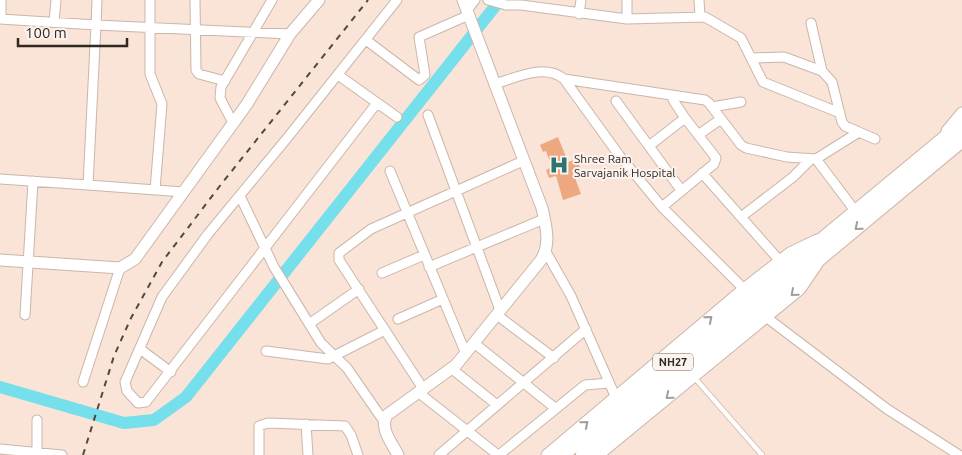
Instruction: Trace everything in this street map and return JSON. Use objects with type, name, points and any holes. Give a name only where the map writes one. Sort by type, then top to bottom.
[{"type":"highway","name":"NH27","points":[[583,455],[786,270],[824,255],[909,176],[935,146],[962,124]]},
{"type":"highway","name":"NH27","points":[[909,176],[936,162],[962,140]]},
{"type":"highway","name":"NH27","points":[[562,455],[827,235],[856,212],[892,191]]},
{"type":"street","points":[[1,0],[0,19],[253,34],[290,34]]},
{"type":"street","points":[[54,22],[56,0]]},
{"type":"street","points":[[88,185],[96,0]]},
{"type":"street","points":[[150,0],[150,74],[162,104],[155,190]]},
{"type":"street","points":[[195,0],[196,70],[200,74],[225,81]]},
{"type":"street","points":[[233,123],[219,93],[272,0]]},
{"type":"street","points":[[377,103],[265,246],[171,372],[146,402],[138,403],[127,391],[125,382],[162,297],[199,245],[397,0]]},
{"type":"street","points":[[366,40],[420,80],[425,75],[419,37],[468,12],[475,0]]},
{"type":"street","points":[[579,14],[581,0]]},
{"type":"street","points":[[627,0],[627,19]]},
{"type":"street","points":[[700,0],[700,16]]},
{"type":"street","points":[[0,260],[120,268],[135,259],[233,123],[290,34],[317,1]]},
{"type":"street","points":[[490,1],[506,6],[521,5],[627,19],[700,16],[711,19],[737,34],[752,58],[761,79],[767,85],[840,113]]},
{"type":"street","points":[[383,420],[387,415],[452,369],[466,354],[546,252],[548,243],[544,219],[468,12]]},
{"type":"street","points":[[811,23],[822,71]]},
{"type":"street","points":[[752,58],[784,57],[822,71],[832,82],[845,126],[876,139]]},
{"type":"street","points":[[494,84],[547,71],[558,74],[564,79],[619,155],[662,207],[744,289]]},
{"type":"street","points":[[338,75],[397,117]]},
{"type":"street","points":[[564,79],[698,98],[712,107],[746,148],[813,159],[856,212]]},
{"type":"street","points":[[616,100],[682,190]]},
{"type":"street","points":[[662,207],[702,173],[716,158],[684,118],[673,100]]},
{"type":"street","points":[[712,107],[742,102]]},
{"type":"street","points":[[935,146],[962,113]]},
{"type":"street","points":[[428,115],[477,247],[498,312],[554,358]]},
{"type":"street","points":[[649,146],[684,118]]},
{"type":"street","points":[[698,135],[721,119]]},
{"type":"street","points":[[741,217],[793,178],[813,159],[859,132]]},
{"type":"street","points":[[936,162],[962,148]]},
{"type":"street","points":[[523,161],[407,211],[362,234],[339,253],[340,260],[421,391],[499,455],[584,385],[609,383]]},
{"type":"street","points":[[390,170],[466,354]]},
{"type":"street","points":[[547,455],[744,289],[786,270],[702,173]]},
{"type":"street","points":[[0,179],[183,192]]},
{"type":"street","points":[[25,315],[33,181]]},
{"type":"street","points":[[240,196],[277,271],[325,349],[347,368],[383,420],[384,428],[398,455]]},
{"type":"street","points":[[429,267],[544,219]]},
{"type":"street","points":[[546,252],[571,296],[616,398]]},
{"type":"street","points":[[382,273],[424,255]]},
{"type":"street","points":[[598,455],[800,289],[824,255]]},
{"type":"street","points":[[83,382],[120,268]]},
{"type":"street","points":[[310,324],[359,289]]},
{"type":"street","points":[[398,319],[443,299]]},
{"type":"street","points":[[766,317],[887,408],[959,455]]},
{"type":"street","points":[[439,455],[586,329]]},
{"type":"street","points":[[266,351],[324,359],[334,357],[385,330]]},
{"type":"street","points":[[474,343],[525,382],[555,408]]},
{"type":"street","points":[[140,348],[171,372]]},
{"type":"street","points":[[452,369],[497,405]]},
{"type":"street","points":[[37,420],[37,454]]},
{"type":"street","points":[[259,455],[258,430],[262,423],[345,426],[351,435],[358,455]]},
{"type":"street","points":[[306,424],[308,455]]},
{"type":"street","points":[[0,448],[37,454],[62,455]]},
{"type":"lane","points":[[693,376],[762,455]]},
{"type":"building","points":[[558,137],[568,162],[577,159],[580,167],[572,170],[581,194],[563,200],[556,176],[549,178],[546,170],[552,167],[546,151],[543,152],[540,145]]},
{"type":"waterway","points":[[0,387],[124,423],[154,420],[186,397],[500,0]]},
{"type":"railway","points":[[83,455],[114,356],[131,318],[162,262],[219,187],[368,0]]},
{"type":"place","name":"Shree Ram Sarvajanik Hospital","points":[[559,165]]}]
